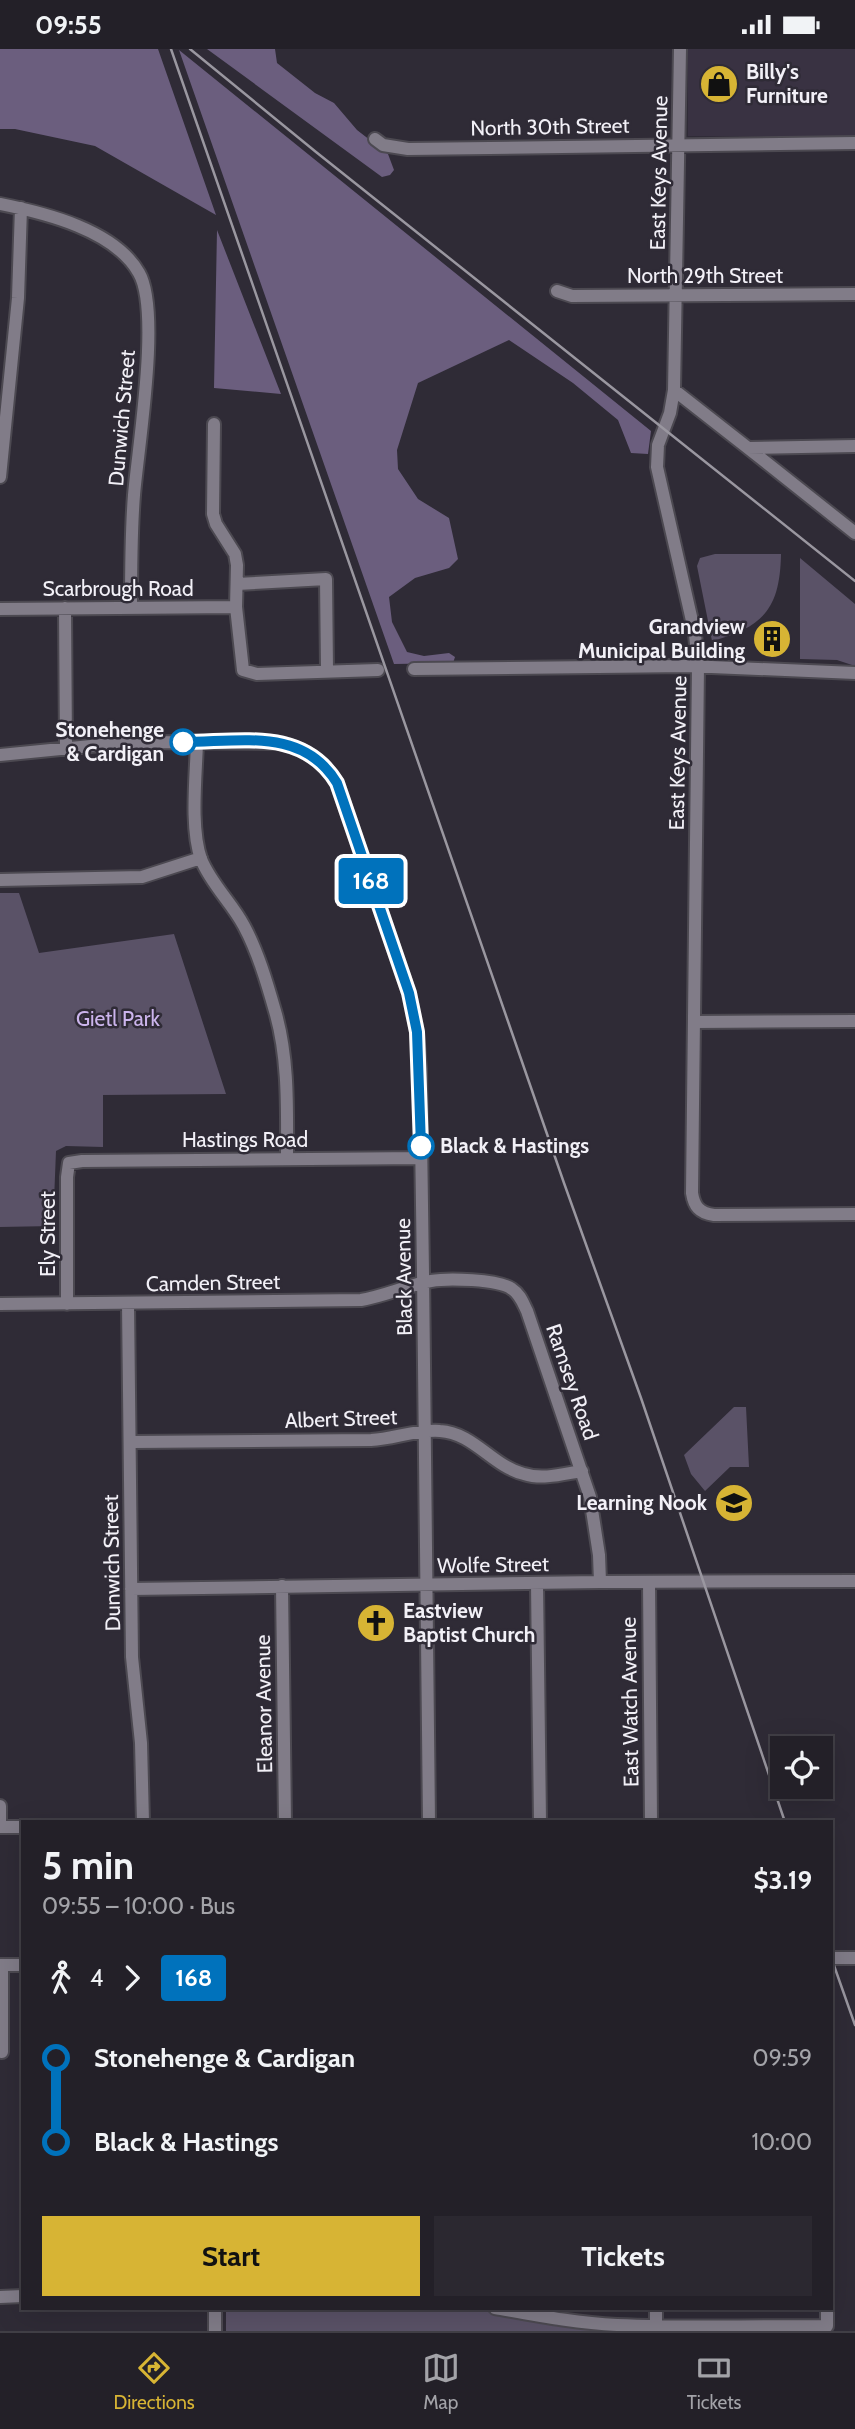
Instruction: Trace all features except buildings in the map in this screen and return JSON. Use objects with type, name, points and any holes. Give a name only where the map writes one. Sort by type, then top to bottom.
[{"type":"street","name":"East Keys Avenue","points":[[680,49],[674,390],[670,413],[657,445],[657,467],[695,634],[698,666],[691,1183],[694,1202],[701,1211],[713,1215],[855,1214]]},
{"type":"street","name":"North 30th Street","points":[[375,139],[383,145],[408,149],[855,143]]},
{"type":"street","name":"Dunwich Street","points":[[0,204],[71,223],[111,244],[123,253],[144,283],[148,303],[146,367],[134,499],[131,607]]},
{"type":"street","points":[[0,477],[18,298],[21,208]]},
{"type":"street","name":"North 29th Street","points":[[557,291],[572,296],[855,294]]},
{"type":"street","points":[[674,390],[855,533]]},
{"type":"street","points":[[214,424],[213,514],[216,524],[235,554],[236,607],[243,670],[257,674],[378,670]]},
{"type":"street","points":[[748,447],[855,446]]},
{"type":"street","points":[[237,583],[326,579],[327,670]]},
{"type":"street","name":"Scarbrough Road","points":[[0,609],[236,607]]},
{"type":"street","points":[[65,608],[66,749]]},
{"type":"street","points":[[414,669],[698,666],[855,673]]},
{"type":"street","points":[[0,755],[131,742],[197,742],[196,829],[201,858],[244,926],[275,1009],[285,1060],[288,1159]]},
{"type":"street","name":"Black Avenue","points":[[197,742],[281,743],[299,747],[322,762],[337,783],[409,993],[418,1045],[421,1158],[429,1820]]},
{"type":"street","points":[[0,880],[142,877],[201,858]]},
{"type":"street","points":[[695,1021],[855,1021]]},
{"type":"street","name":"Hastings Road","points":[[69,1164],[82,1161],[421,1158]]},
{"type":"street","name":"Ely Street","points":[[67,1304],[69,1164]]},
{"type":"street","name":"Ramsey Road","points":[[423,1283],[490,1281],[513,1289],[520,1297],[582,1471],[596,1527],[600,1582]]},
{"type":"street","name":"Camden Street","points":[[0,1304],[362,1300],[423,1283]]},
{"type":"street","name":"Dunwich Street","points":[[128,1303],[133,1678],[141,1744],[143,1820]]},
{"type":"street","name":"Albert Street","points":[[130,1442],[375,1440],[425,1431],[444,1431],[466,1438],[494,1459],[522,1474],[546,1476],[582,1471]]},
{"type":"street","name":"Wolfe Street","points":[[131,1589],[855,1581]]},
{"type":"street","name":"East Watch Avenue","points":[[649,1582],[651,1820]]},
{"type":"street","points":[[537,1584],[540,1820]]},
{"type":"street","name":"Eleanor Avenue","points":[[282,1586],[285,1820]]},
{"type":"street","points":[[0,1806],[0,1827],[21,1827]]},
{"type":"street","points":[[833,1958],[855,1958]]},
{"type":"street","points":[[2,2052],[1,1965],[21,1965]]},
{"type":"street","points":[[0,2297],[21,2296]]},
{"type":"street","points":[[215,2310],[215,2331]]},
{"type":"street","points":[[506,2310],[615,2325],[827,2326],[827,2310]]},
{"type":"street","points":[[656,2310],[656,2325]]},
{"type":"shaded area","points":[[0,49],[158,49],[216,215],[95,146],[15,129],[0,129]]},
{"type":"shaded area","points":[[207,49],[275,49],[277,63],[315,93],[334,103],[357,130],[388,154],[394,170],[390,175],[382,177]]},
{"type":"shaded area","points":[[688,49],[855,49],[855,137],[688,136]]},
{"type":"shaded area","points":[[179,50],[651,431],[648,454],[631,453],[618,420],[573,383],[509,340],[418,383],[397,450],[398,469],[418,499],[449,518],[458,559],[449,568],[415,578],[389,597],[392,622],[407,652],[424,656],[449,653],[455,657],[453,663],[394,664]]},
{"type":"shaded area","points":[[217,230],[281,394],[214,388]]},
{"type":"green space","points":[[715,554],[781,554],[777,588],[766,613],[745,629],[712,641],[697,566],[700,558]]},
{"type":"green space","points":[[800,558],[855,604],[855,666],[837,660],[800,659]]},
{"type":"green space","name":"Gietl Park","points":[[0,893],[19,893],[39,953],[174,934],[226,1094],[103,1095],[103,1147],[66,1146],[56,1151],[53,1226],[0,1227]]},
{"type":"green space","points":[[734,1407],[746,1407],[749,1467],[730,1467],[705,1491],[691,1474],[684,1455]]},
{"type":"green space","points":[[226,2310],[476,2310],[581,2327],[726,2331],[226,2331]]},
{"type":"railway","points":[[171,49],[641,1398],[784,1820]]},
{"type":"railway","points":[[190,49],[855,581]]},
{"type":"railway","points":[[833,1963],[855,2025]]},
{"type":"bus line","name":"168","points":[[183,742],[281,743],[299,747],[322,762],[337,783],[409,993],[417,1032],[420,1069],[421,1146]]},
{"type":"place","name":"Billy's Furniture","points":[[719,84]]},
{"type":"place","name":"Grandview Municipal Building","points":[[772,639]]},
{"type":"place","name":"Stonehenge & Cardigan","points":[[183,742]]},
{"type":"place","name":"Black & Hastings","points":[[421,1146]]},
{"type":"place","name":"Learning Nook","points":[[734,1503]]},
{"type":"place","name":"Eastview Baptist Church","points":[[376,1623]]}]
